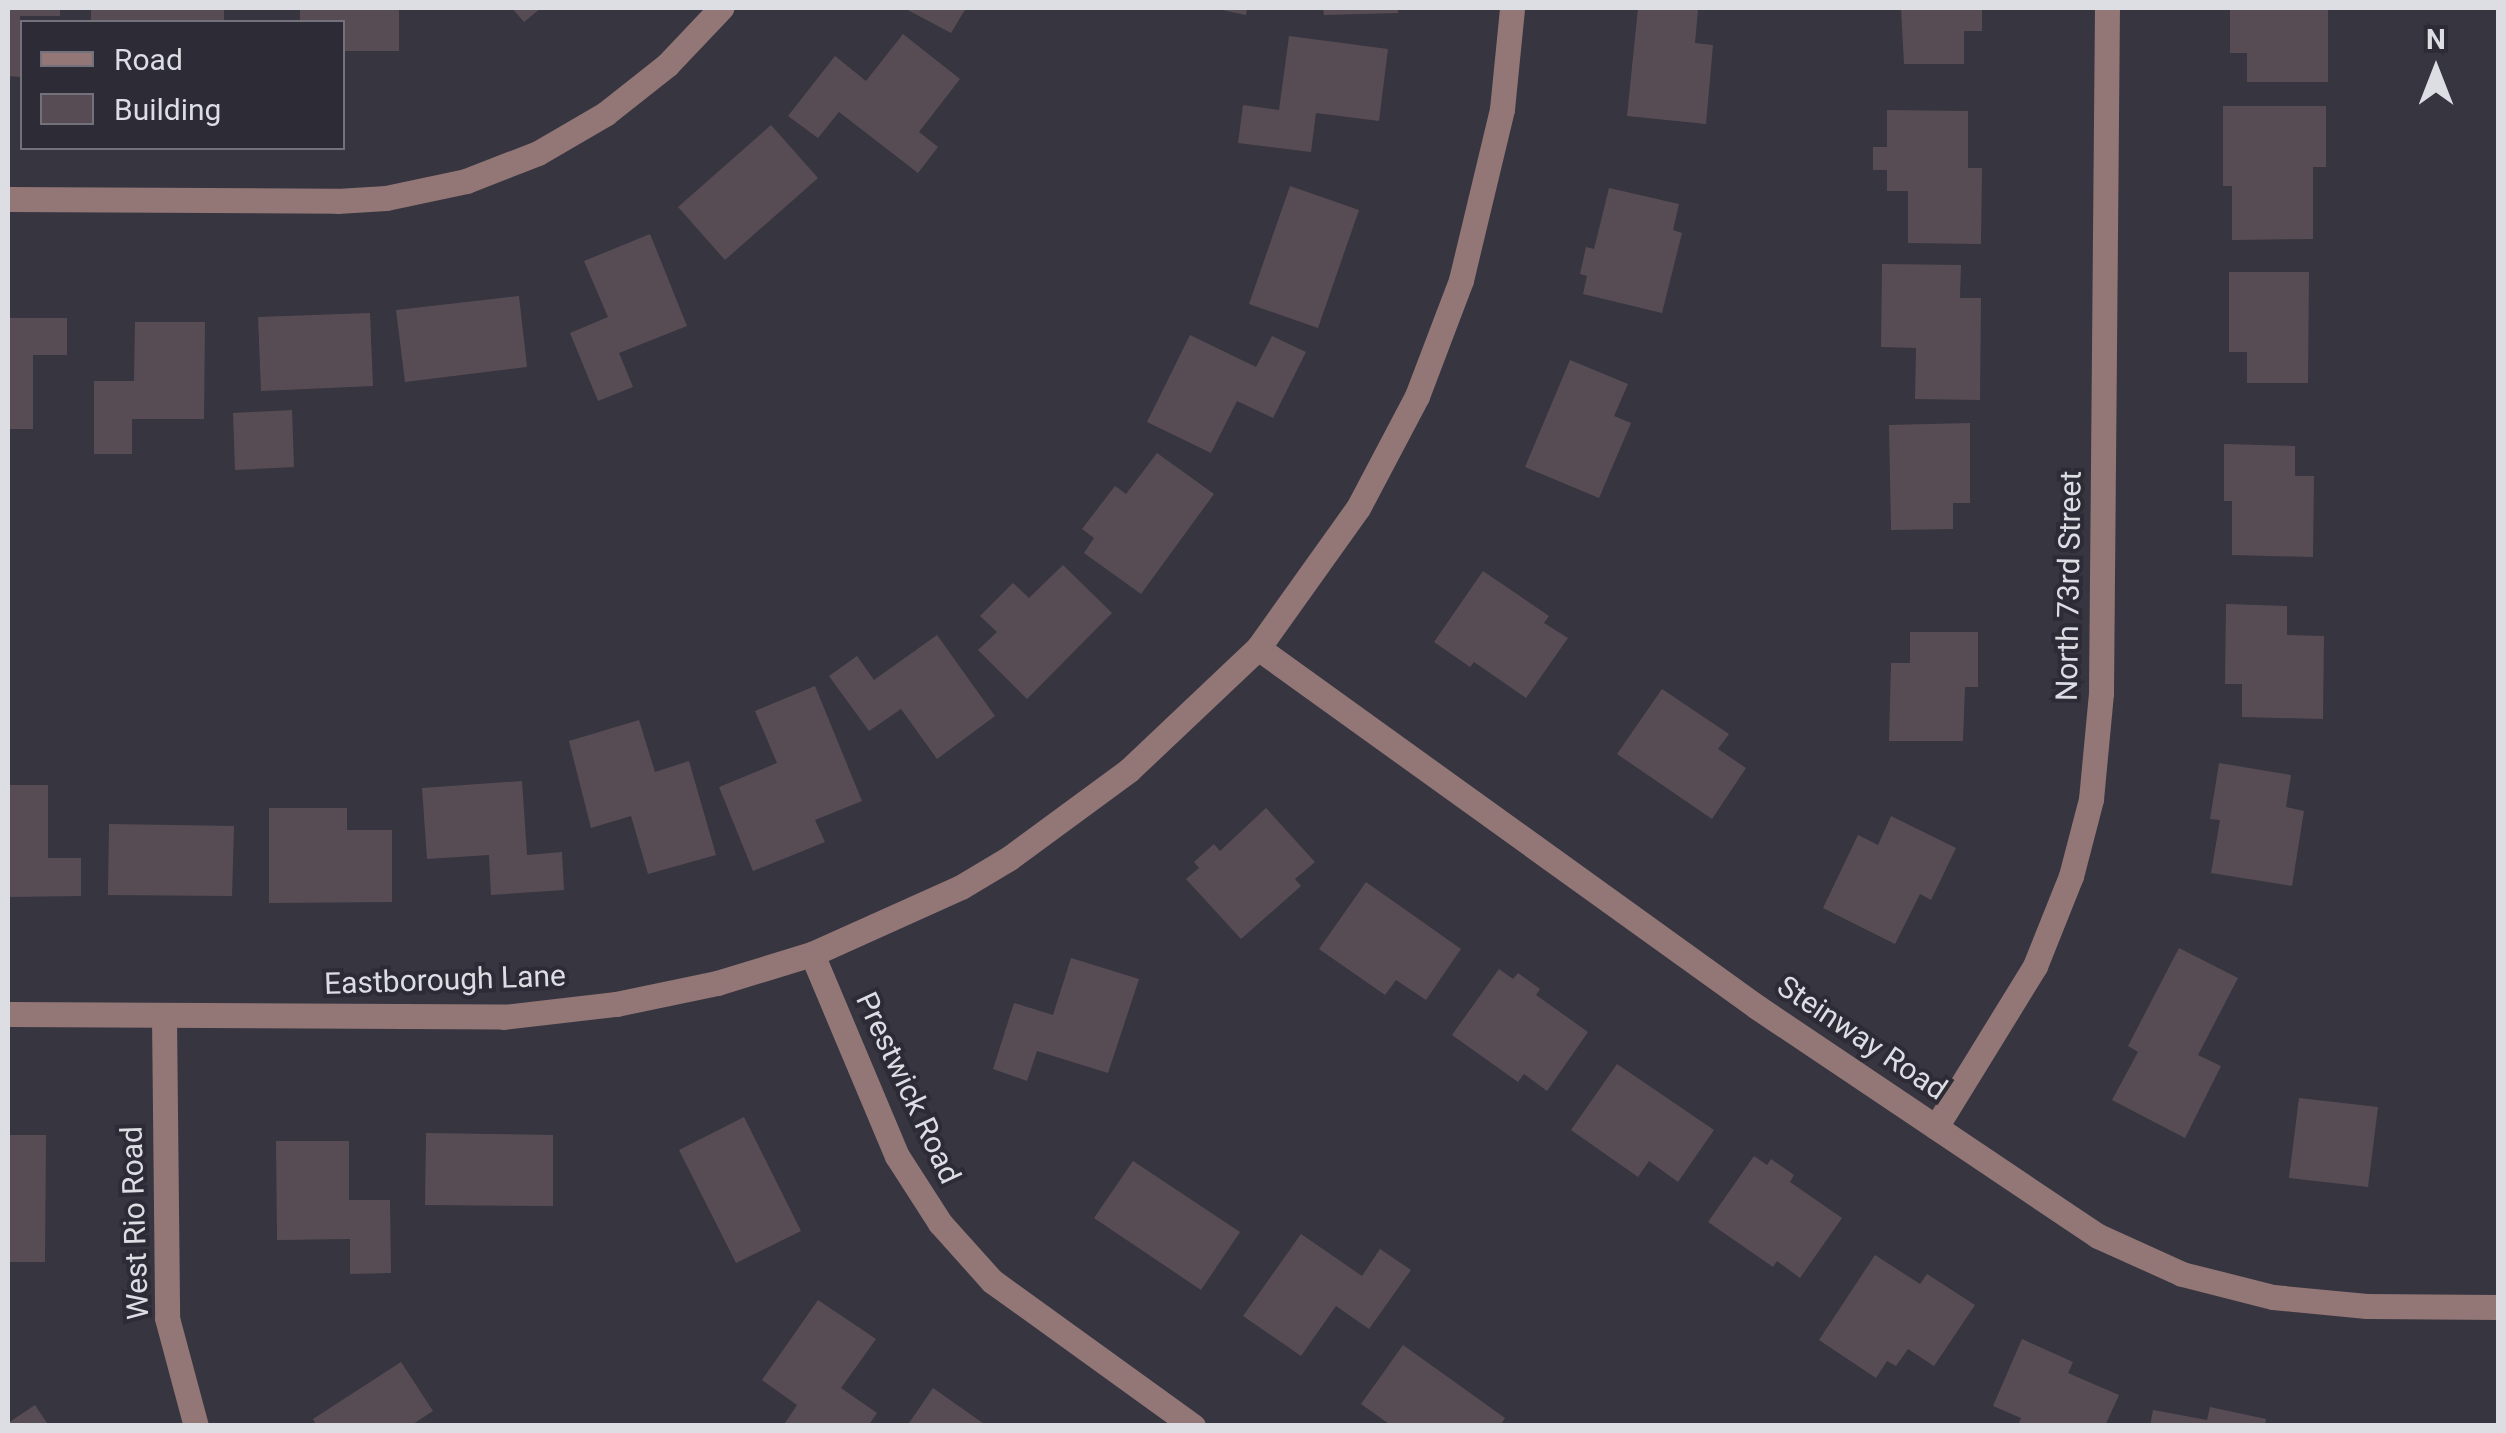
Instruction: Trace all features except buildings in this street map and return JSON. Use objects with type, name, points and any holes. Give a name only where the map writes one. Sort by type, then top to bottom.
[{"type":"street","points":[[8,199],[337,201],[386,198],[466,181],[538,153],[605,114],[667,65],[721,8]]},
{"type":"street","name":"Eastborough Lane","points":[[8,1014],[522,1016],[668,994],[812,954],[961,887],[1008,859],[1130,770],[1258,648],[1358,508],[1387,457],[1444,336],[1490,167],[1512,8]]},
{"type":"street","name":"North 73rd Street","points":[[1936,1127],[2034,966],[2071,876],[2092,799],[2101,694],[2107,8]]},
{"type":"street","name":"Steinway Road","points":[[1258,648],[1741,996],[2098,1236],[2182,1274],[2272,1297],[2498,1307]]},
{"type":"street","name":"Prestwick Road","points":[[812,954],[897,1156],[940,1223],[992,1281],[1193,1426]]},
{"type":"street","name":"West Rio Road","points":[[164,1016],[163,1242],[168,1318],[196,1426]]}]
